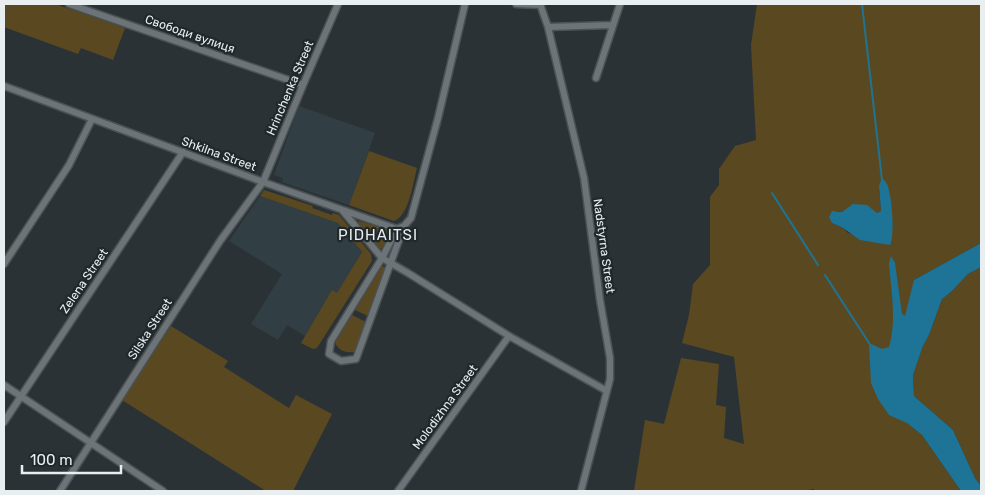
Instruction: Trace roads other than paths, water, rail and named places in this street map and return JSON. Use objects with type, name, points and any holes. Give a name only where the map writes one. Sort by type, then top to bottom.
[{"type":"street","name":"Свободи вулиця","points":[[70,4],[303,85]]},
{"type":"street","name":"Hrinchenka Street","points":[[264,182],[338,4]]},
{"type":"street","points":[[397,229],[399,240],[356,360],[341,361],[329,354],[331,341],[382,258],[397,229],[404,226],[411,218],[438,118],[465,4]]},
{"type":"street","points":[[516,4],[540,4]]},
{"type":"street","name":"Nadstyrna Street","points":[[540,4],[548,27],[584,178],[600,300],[610,358],[610,379],[581,491]]},
{"type":"street","points":[[596,78],[620,4]]},
{"type":"street","points":[[548,27],[612,26]]},
{"type":"street","name":"Shkilna Street","points":[[4,86],[397,229]]},
{"type":"street","points":[[4,264],[69,165],[92,118]]},
{"type":"street","name":"Zelena Street","points":[[4,422],[183,152]]},
{"type":"street","name":"Silska Street","points":[[60,491],[220,241],[264,182]]},
{"type":"street","points":[[342,210],[382,258],[509,336],[607,391]]},
{"type":"street","name":"Molodizhna Street","points":[[398,491],[509,336]]},
{"type":"street","points":[[4,385],[163,491]]},
{"type":"water","points":[[882,178],[889,189],[891,205],[893,224],[890,245],[860,240],[832,223],[829,217],[832,211],[842,212],[853,204],[867,205],[877,213],[881,211],[879,186]]},
{"type":"water","points":[[981,243],[981,267],[968,274],[942,299],[913,375],[914,396],[953,430],[975,478],[981,486],[981,491],[961,491],[922,435],[907,423],[889,415],[878,399],[871,383],[869,343],[882,349],[889,347],[893,326],[889,263],[891,256],[895,263],[902,314],[905,316],[914,280]]},
{"type":"waterway","points":[[862,4],[882,180]]},
{"type":"waterway","points":[[772,193],[818,265]]},
{"type":"waterway","points":[[825,275],[869,343]]},
{"type":"district","name":"PIDHAITSI","points":[[378,235]]}]
